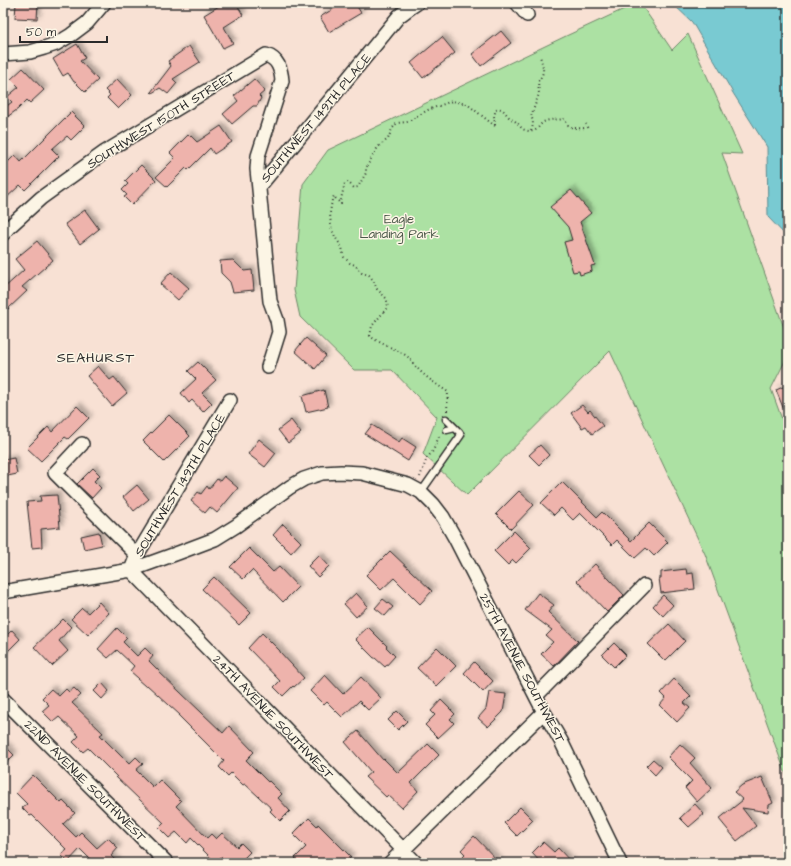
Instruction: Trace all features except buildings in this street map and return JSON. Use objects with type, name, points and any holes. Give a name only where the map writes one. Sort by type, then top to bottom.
[{"type":"street","points":[[3,54],[30,52],[56,44],[88,23],[104,3]]},
{"type":"street","name":"SOUTHWEST 149TH PLACE","points":[[268,367],[279,332],[277,320],[270,301],[259,187],[399,16],[417,3]]},
{"type":"street","points":[[517,3],[527,15]]},
{"type":"street","name":"SOUTHWEST 150TH STREET","points":[[3,234],[41,198],[105,152],[262,58],[272,57],[281,70],[282,81],[258,156],[257,169],[259,187]]},
{"type":"street","name":"SOUTHWEST 149TH PLACE","points":[[131,570],[137,555],[230,400]]},
{"type":"street","points":[[82,444],[55,473],[137,555]]},
{"type":"street","name":"25TH AVENUE SOUTHWEST","points":[[3,592],[131,570],[215,539],[236,526],[290,487],[304,479],[322,473],[362,473],[408,485],[421,492],[433,504],[443,517],[455,538],[544,712],[561,741],[620,863]]},
{"type":"street","name":"24TH AVENUE SOUTHWEST","points":[[131,570],[416,863]]},
{"type":"street","points":[[536,696],[644,586]]},
{"type":"street","name":"22ND AVENUE SOUTHWEST","points":[[3,699],[167,863]]},
{"type":"street","points":[[390,863],[544,712]]},
{"type":"lane","points":[[421,492],[461,435],[460,429],[446,419]]},
{"type":"lane","points":[[447,430],[460,429]]},
{"type":"path","points":[[531,131],[533,124],[533,119],[531,116],[539,94],[538,81],[544,70],[540,56]]},
{"type":"path","points":[[420,478],[425,462],[433,451],[446,419],[448,392],[416,368],[410,358],[376,341],[370,336],[372,326],[386,309],[388,304],[386,298],[377,289],[369,275],[362,273],[355,265],[350,263],[344,257],[342,247],[331,227],[330,213],[332,200],[334,196],[341,204],[345,183],[348,182],[354,188],[358,187],[366,173],[366,168],[378,147],[388,139],[392,129],[397,123],[407,122],[428,110],[452,101],[468,104],[495,126],[494,116],[496,109],[499,108],[504,110],[523,130],[537,130],[545,121],[565,119],[570,127],[584,129],[588,127],[586,124]]},
{"type":"green space","name":"Eagle Landing Park","points":[[637,3],[640,3],[672,50],[688,34],[742,154],[722,153],[788,339],[788,355],[771,389],[783,422],[788,421],[788,780],[705,554],[610,351],[467,495],[423,454],[437,417],[392,370],[354,370],[300,317],[294,290],[303,184],[328,150]]},
{"type":"water","points":[[672,3],[788,3],[788,238],[768,217],[767,147],[733,93],[692,22]]},
{"type":"district","name":"SEAHURST","points":[[96,358]]}]
